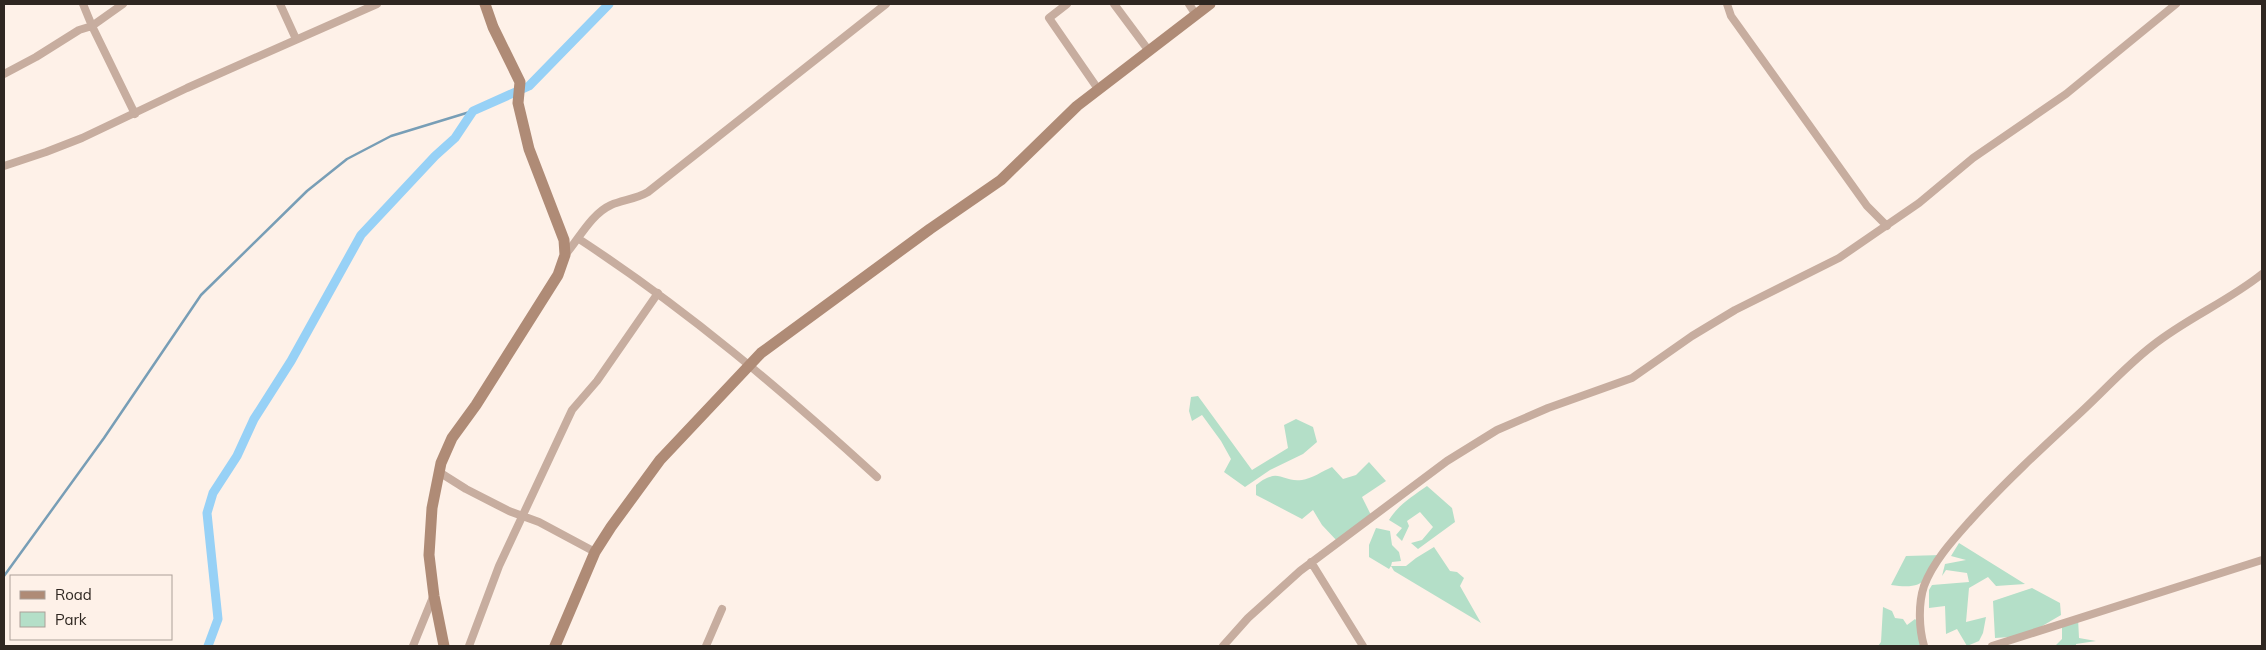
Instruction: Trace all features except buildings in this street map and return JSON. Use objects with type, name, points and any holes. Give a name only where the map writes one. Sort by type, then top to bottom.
[{"type":"main road","points":[[444,646],[434,596],[429,555],[432,508],[439,472],[452,438],[532,318],[558,274],[565,255],[564,240],[529,149],[518,103],[520,82],[485,4]]},
{"type":"main road","points":[[555,646],[595,552],[660,460],[761,354],[930,229],[1001,180],[1071,111],[1210,4]]},
{"type":"street","points":[[83,4],[135,114]]},
{"type":"street","points":[[4,74],[36,57],[79,30],[92,26],[123,4]]},
{"type":"street","points":[[280,4],[296,38]]},
{"type":"street","points":[[4,166],[46,152],[135,114],[296,38],[377,4]]},
{"type":"street","points":[[565,255],[594,218],[602,211],[610,206],[638,198],[648,192],[886,4]]},
{"type":"street","points":[[1067,4],[1049,18],[1098,90]]},
{"type":"street","points":[[1114,4],[1149,51]]},
{"type":"street","points":[[1189,4],[1196,15]]},
{"type":"street","points":[[1727,4],[1731,16],[1867,206],[1887,226]]},
{"type":"street","points":[[1223,646],[1272,596],[1311,562],[1447,461],[1497,430],[1548,408],[1632,378],[1692,336],[1735,310],[1839,258],[1919,203],[1973,158],[2066,94],[2176,4]]},
{"type":"street","points":[[579,239],[658,293],[751,365],[877,477]]},
{"type":"street","points":[[1924,646],[1920,606],[1924,588],[1930,574],[1955,538],[1996,492],[2151,346],[2205,310],[2221,304],[2262,274]]},
{"type":"street","points":[[469,646],[499,566],[572,410],[597,381],[658,293]]},
{"type":"street","points":[[439,472],[466,490],[539,522],[595,552]]},
{"type":"street","points":[[1992,646],[2262,560]]},
{"type":"street","points":[[1311,562],[1362,646]]},
{"type":"street","points":[[413,646],[434,596]]},
{"type":"street","points":[[706,646],[722,609]]},
{"type":"green space","points":[[1198,396],[1252,470],[1288,448],[1284,425],[1296,419],[1313,427],[1317,442],[1303,454],[1270,470],[1245,487],[1224,472],[1231,459],[1221,441],[1202,415],[1192,421],[1189,411],[1191,397]]},
{"type":"green space","points":[[1369,462],[1386,481],[1362,497],[1372,517],[1338,542],[1322,525],[1313,510],[1302,519],[1256,495],[1256,485],[1270,477],[1280,476],[1302,480],[1313,477],[1332,467],[1343,479],[1356,475]]},
{"type":"green space","points":[[1427,486],[1452,508],[1455,522],[1418,549],[1411,543],[1422,540],[1433,527],[1420,512],[1407,521],[1409,526],[1402,541],[1396,535],[1402,528],[1389,520],[1401,505]]},
{"type":"green space","points":[[1376,528],[1390,531],[1392,545],[1399,552],[1401,561],[1392,562],[1389,569],[1369,557],[1369,545]]},
{"type":"green space","points":[[1959,543],[2025,584],[1996,586],[1988,577],[1969,588],[1966,622],[1986,617],[1983,633],[1979,641],[1967,646],[1957,629],[1946,634],[1945,606],[1929,608],[1929,590],[1932,585],[1969,582],[1967,573],[1946,570],[1942,576],[1945,564],[1966,560],[1951,556]]},
{"type":"green space","points":[[1434,547],[1450,571],[1457,572],[1464,578],[1460,586],[1481,623],[1394,571],[1391,566],[1406,566]]},
{"type":"green space","points":[[1942,555],[1923,582],[1911,586],[1891,585],[1906,556]]},
{"type":"green space","points":[[2032,588],[2060,603],[2061,615],[2025,636],[1995,638],[1993,601]]},
{"type":"green space","points":[[1883,607],[1892,611],[1895,618],[1903,619],[1907,625],[1915,619],[1921,625],[1924,646],[1878,646],[1881,642]]},
{"type":"green space","points":[[2078,618],[2079,638],[2096,641],[2076,644],[2076,646],[2055,646],[2062,639],[2062,627]]},
{"type":"waterway","points":[[208,646],[218,619],[207,513],[213,493],[237,456],[254,419],[291,361],[361,235],[435,156],[455,138],[473,111],[529,86],[609,4]]},
{"type":"waterway","points":[[4,576],[104,438],[201,295],[307,191],[347,159],[391,136],[473,111]]}]
